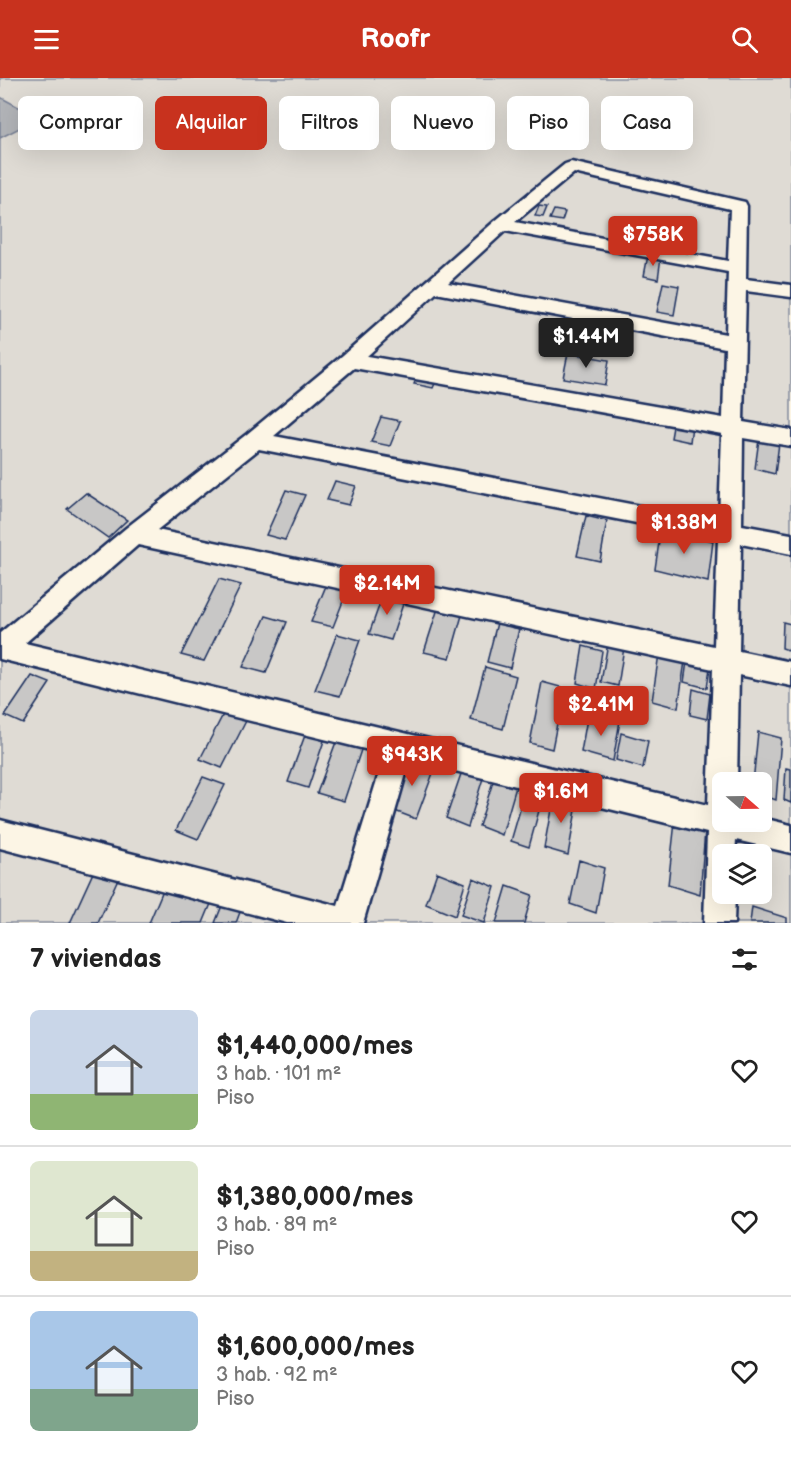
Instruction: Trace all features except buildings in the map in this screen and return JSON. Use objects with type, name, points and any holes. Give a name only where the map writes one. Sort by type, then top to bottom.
[{"type":"street","points":[[0,648],[134,535],[255,440],[351,360],[501,225],[571,167],[739,206],[723,772]]},
{"type":"street","points":[[501,225],[737,276],[791,291]]},
{"type":"street","points":[[432,286],[735,343]]},
{"type":"street","points":[[351,360],[791,438]]},
{"type":"street","points":[[255,440],[791,544]]},
{"type":"street","points":[[134,535],[791,674]]},
{"type":"street","points":[[0,648],[712,822]]},
{"type":"street","points":[[0,834],[347,923],[401,745]]},
{"type":"street","points":[[719,923],[722,832]]},
{"type":"street","points":[[759,832],[791,839]]},
{"type":"shaded area","points":[[0,78],[791,78],[791,923],[0,923]]},
{"type":"shaded area","points":[[0,97],[18,107],[18,129],[0,138]]}]
